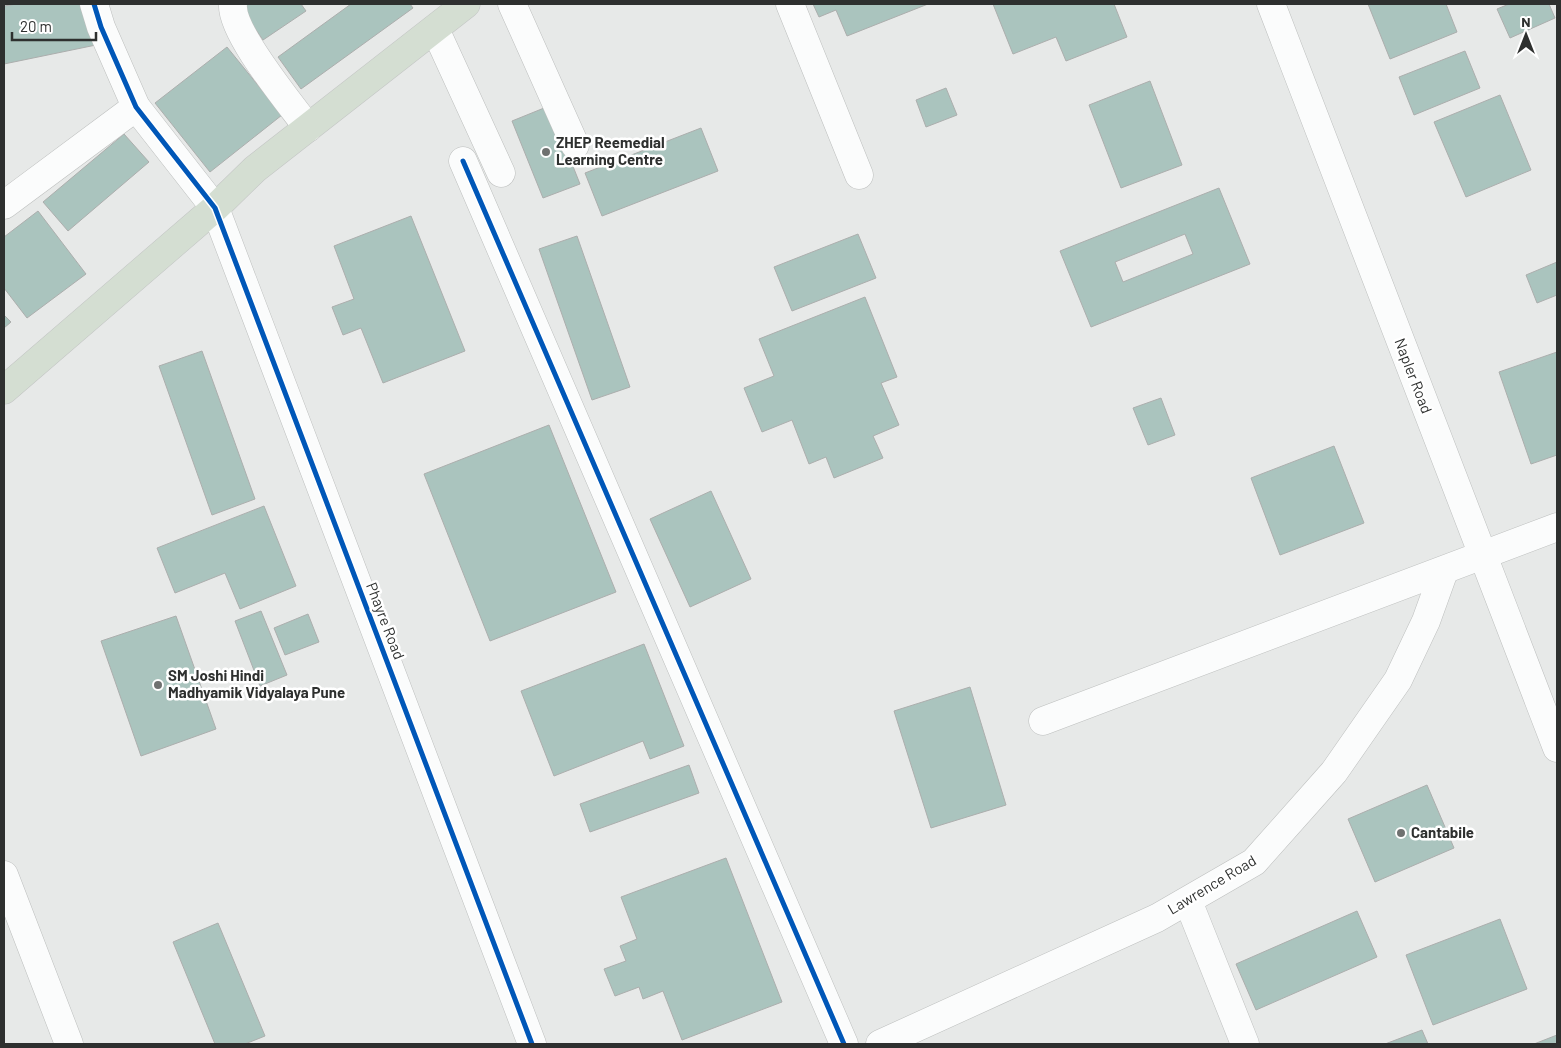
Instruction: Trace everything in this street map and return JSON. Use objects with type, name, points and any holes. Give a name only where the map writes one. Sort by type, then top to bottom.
[{"type":"highway","points":[[4,390],[215,208],[256,169],[466,4]]},
{"type":"street","name":"Phayre Road","points":[[94,4],[136,107],[215,208],[532,1044]]},
{"type":"street","points":[[234,4],[232,11],[241,34],[308,128]]},
{"type":"street","points":[[512,4],[575,145]]},
{"type":"street","points":[[790,4],[859,175]]},
{"type":"street","name":"Napler Road","points":[[1271,4],[1557,748]]},
{"type":"street","points":[[435,28],[501,173]]},
{"type":"street","points":[[4,205],[136,107]]},
{"type":"street","points":[[463,161],[844,1044]]},
{"type":"street","points":[[1043,722],[1557,527]]},
{"type":"street","name":"Lawrence Road","points":[[894,1041],[1157,918],[1254,862],[1334,772],[1398,680],[1426,621],[1444,571]]},
{"type":"street","points":[[4,875],[69,1044]]},
{"type":"street","points":[[1188,900],[1244,1044]]},
{"type":"building","points":[[17,4],[87,4],[96,45],[4,64],[4,6]]},
{"type":"building","points":[[238,4],[301,4],[306,11],[263,40]]},
{"type":"building","points":[[351,4],[410,4],[413,8],[301,89],[278,57]]},
{"type":"building","points":[[813,4],[928,4],[847,36],[836,10],[819,17]]},
{"type":"building","points":[[993,4],[1114,4],[1127,37],[1066,61],[1056,37],[1013,54]]},
{"type":"building","points":[[1368,4],[1446,4],[1457,32],[1390,59]]},
{"type":"building","points":[[1509,4],[1549,4],[1555,18],[1510,38],[1497,9]]},
{"type":"building","points":[[227,47],[282,115],[210,172],[155,103]]},
{"type":"building","points":[[1465,51],[1480,88],[1414,115],[1399,77]]},
{"type":"building","points":[[1150,81],[1182,165],[1121,188],[1089,105]]},
{"type":"building","points":[[946,88],[957,115],[926,127],[916,100]]},
{"type":"building","points":[[1500,95],[1531,170],[1466,197],[1434,122]]},
{"type":"building","name":"ZHEP Reemedial Learning Centre","points":[[549,106],[580,184],[543,198],[512,121]]},
{"type":"building","points":[[701,128],[718,171],[602,216],[585,173]]},
{"type":"building","points":[[124,134],[149,162],[68,231],[43,202]]},
{"type":"building","points":[[1219,188],[1250,264],[1091,327],[1060,251]],"holes":[[[1185,234],[1193,254],[1123,282],[1115,262]]]},
{"type":"building","points":[[38,211],[86,274],[27,318],[4,288],[4,237]]},
{"type":"building","points":[[411,216],[465,351],[383,383],[361,328],[343,335],[332,307],[354,299],[334,246]]},
{"type":"building","points":[[858,234],[876,278],[792,311],[774,267]]},
{"type":"building","points":[[577,236],[630,387],[592,400],[539,249]]},
{"type":"building","points":[[1557,262],[1557,295],[1537,303],[1526,275]]},
{"type":"building","points":[[865,297],[897,377],[881,383],[899,425],[873,436],[883,458],[834,478],[826,457],[809,464],[792,420],[762,432],[744,388],[774,376],[759,339]]},
{"type":"building","points":[[4,315],[11,322],[4,328]]},
{"type":"building","points":[[202,351],[255,499],[212,515],[159,366]]},
{"type":"building","points":[[1557,352],[1557,455],[1531,464],[1499,372]]},
{"type":"building","points":[[1161,398],[1175,435],[1148,445],[1133,408]]},
{"type":"building","points":[[549,425],[616,592],[490,641],[424,474]]},
{"type":"building","points":[[1334,446],[1364,523],[1280,555],[1251,478]]},
{"type":"building","points":[[711,491],[751,579],[690,607],[650,519]]},
{"type":"building","points":[[264,506],[296,586],[240,609],[225,573],[175,593],[157,548]]},
{"type":"building","points":[[261,611],[287,675],[260,686],[235,621]]},
{"type":"building","points":[[308,614],[319,642],[285,655],[274,628]]},
{"type":"building","name":"SM Joshi Hindi Madhyamik Vidyalaya Pune","points":[[176,616],[216,729],[141,756],[101,641]]},
{"type":"building","points":[[644,644],[684,746],[650,759],[643,741],[554,776],[521,691]]},
{"type":"building","points":[[970,687],[1006,805],[931,828],[894,711]]},
{"type":"building","points":[[689,765],[699,793],[590,832],[580,804]]},
{"type":"building","name":"Cantabile","points":[[1427,785],[1454,848],[1375,882],[1348,819]]},
{"type":"building","points":[[726,858],[782,1002],[682,1040],[663,991],[643,999],[639,987],[615,996],[604,969],[626,961],[620,946],[637,939],[621,897]]},
{"type":"building","points":[[1357,911],[1377,957],[1256,1010],[1236,964]]},
{"type":"building","points":[[1500,919],[1527,989],[1433,1025],[1406,955]]},
{"type":"building","points":[[218,923],[265,1036],[245,1044],[215,1044],[173,942]]},
{"type":"building","points":[[1422,1030],[1428,1044],[1385,1044]]},
{"type":"building","points":[[1557,1035],[1557,1044],[1534,1044]]},
{"type":"cycle path","points":[[94,4],[101,27],[136,107],[215,208],[532,1044]]},
{"type":"cycle path","points":[[463,161],[844,1044]]},
{"type":"place","name":"ZHEP Reemedial Learning Centre","points":[[546,152]]},
{"type":"place","name":"SM Joshi Hindi Madhyamik Vidyalaya Pune","points":[[158,685]]},
{"type":"place","name":"Cantabile","points":[[1401,833]]}]
